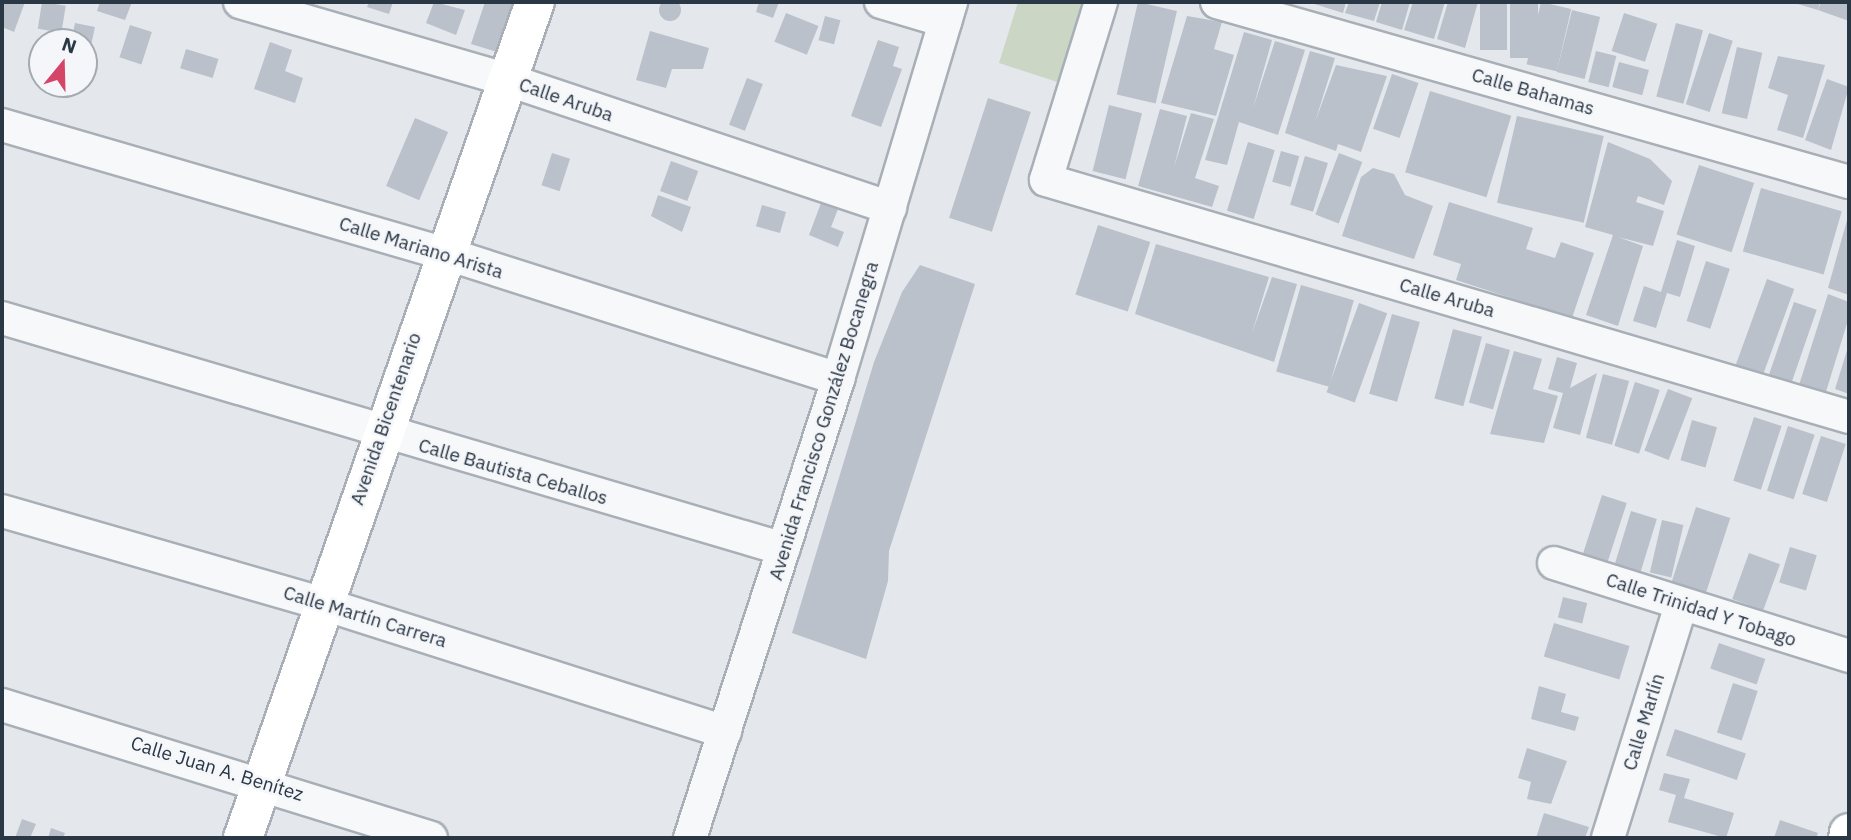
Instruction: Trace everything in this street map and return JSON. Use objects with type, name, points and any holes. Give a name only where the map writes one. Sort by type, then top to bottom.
[{"type":"street","name":"Calle Aruba","points":[[240,2],[508,80],[890,208]]},
{"type":"street","name":"Avenida Bicentenario","points":[[243,838],[380,434],[535,2]]},
{"type":"street","points":[[881,2],[948,11]]},
{"type":"street","name":"Calle Aruba","points":[[1101,2],[1046,180],[1849,417]]},
{"type":"street","name":"Calle Bahamas","points":[[1217,2],[1849,182]]},
{"type":"street","name":"Avenida Francisco González Bocanegra","points":[[690,838],[838,379],[948,11]]},
{"type":"street","name":"Calle Mariano Arista","points":[[2,125],[444,253],[838,379]]},
{"type":"street","name":"Calle Bautista Ceballos","points":[[2,318],[380,434],[783,549]]},
{"type":"street","name":"Calle Martín Carrera","points":[[2,511],[321,603],[725,732]]},
{"type":"street","name":"Calle Trinidad Y Tobago","points":[[1554,563],[1681,606],[1849,656]]},
{"type":"street","name":"Calle Marlín","points":[[1608,838],[1681,606]]},
{"type":"street","name":"Calle Juan A. Benítez","points":[[2,705],[261,781],[431,838]]},
{"type":"street","points":[[1848,838],[1849,833]]},
{"type":"green space","points":[[1018,2],[1115,2],[1085,91],[999,63]]},
{"type":"building","points":[[670,-1],[678,2],[681,10],[678,18],[670,21],[662,18],[659,10],[662,2]]},
{"type":"building","points":[[2,2],[25,2],[14,32],[2,27]]},
{"type":"building","points":[[42,2],[66,6],[62,28],[38,28]]},
{"type":"building","points":[[100,2],[132,2],[125,20],[97,11]]},
{"type":"building","points":[[369,2],[393,2],[389,14],[367,7]]},
{"type":"building","points":[[434,2],[465,10],[456,35],[426,23]]},
{"type":"building","points":[[485,2],[523,2],[507,55],[471,44]]},
{"type":"building","points":[[759,2],[779,2],[773,18],[756,12]]},
{"type":"building","points":[[1138,2],[1177,11],[1156,104],[1117,95]]},
{"type":"building","points":[[1308,2],[1346,2],[1343,13]]},
{"type":"building","points":[[1349,2],[1380,2],[1374,21],[1345,13]]},
{"type":"building","points":[[1382,2],[1410,2],[1402,30],[1376,22]]},
{"type":"building","points":[[1413,2],[1445,2],[1434,39],[1404,30]]},
{"type":"building","points":[[1448,2],[1478,2],[1465,48],[1437,39]]},
{"type":"building","points":[[1480,2],[1507,2],[1507,50],[1480,50]]},
{"type":"building","points":[[1510,2],[1538,2],[1538,58],[1510,58]]},
{"type":"building","points":[[1541,2],[1571,9],[1557,71],[1527,64]]},
{"type":"building","points":[[1791,2],[1820,2],[1818,10]]},
{"type":"building","points":[[1821,2],[1849,2],[1849,21],[1818,10]]},
{"type":"building","points":[[1572,10],[1600,17],[1585,79],[1557,72]]},
{"type":"building","points":[[786,13],[818,26],[807,55],[774,42]]},
{"type":"building","points":[[1624,13],[1657,24],[1645,62],[1612,51]]},
{"type":"building","points":[[825,16],[840,20],[834,44],[819,40]]},
{"type":"building","points":[[1187,16],[1222,22],[1214,49],[1234,55],[1216,116],[1161,103]]},
{"type":"building","points":[[75,23],[95,27],[95,28],[74,28]]},
{"type":"building","points":[[1676,23],[1703,30],[1683,104],[1656,96]]},
{"type":"building","points":[[130,25],[152,32],[141,64],[119,57]]},
{"type":"building","points":[[650,31],[709,48],[703,69],[672,69],[666,88],[636,80]]},
{"type":"building","points":[[1244,32],[1272,40],[1253,108],[1275,41],[1305,50],[1278,135],[1239,122],[1227,165],[1205,160]]},
{"type":"building","points":[[1709,33],[1733,41],[1710,112],[1686,104]]},
{"type":"building","points":[[878,40],[899,47],[893,66],[902,69],[881,127],[851,116]]},
{"type":"building","points":[[270,42],[292,50],[285,71],[303,78],[295,103],[254,89]]},
{"type":"building","points":[[1737,47],[1762,53],[1747,119],[1722,113]]},
{"type":"building","points":[[186,49],[219,59],[213,78],[180,68]]},
{"type":"building","points":[[1310,51],[1335,58],[1315,122],[1336,65],[1387,76],[1361,152],[1338,144],[1336,151],[1285,133]]},
{"type":"building","points":[[1596,51],[1616,56],[1609,87],[1588,82]]},
{"type":"building","points":[[1778,56],[1825,65],[1803,138],[1777,130],[1788,95],[1768,88]]},
{"type":"building","points":[[1619,62],[1649,70],[1642,95],[1612,87]]},
{"type":"building","points":[[1392,74],[1418,83],[1400,138],[1373,129]]},
{"type":"building","points":[[747,78],[763,84],[745,131],[729,125]]},
{"type":"building","points":[[1827,79],[1849,87],[1831,150],[1805,140]]},
{"type":"building","points":[[1430,91],[1511,116],[1486,197],[1405,172]]},
{"type":"building","points":[[988,98],[1031,112],[992,232],[949,218]]},
{"type":"building","points":[[1109,105],[1142,113],[1126,179],[1093,171]]},
{"type":"building","points":[[1160,109],[1187,116],[1174,167],[1191,113],[1214,119],[1195,178],[1219,186],[1212,207],[1138,186]]},
{"type":"building","points":[[1517,116],[1604,136],[1584,223],[1497,203]]},
{"type":"building","points":[[415,118],[448,132],[419,200],[386,186]]},
{"type":"building","points":[[1248,142],[1275,150],[1254,219],[1227,211]]},
{"type":"building","points":[[1608,142],[1650,159],[1672,181],[1664,205],[1638,196],[1636,202],[1664,211],[1653,246],[1618,237],[1643,246],[1618,326],[1586,315],[1613,235],[1585,227]]},
{"type":"building","points":[[1281,151],[1299,156],[1290,187],[1272,182]]},
{"type":"building","points":[[552,153],[570,159],[560,191],[541,185]]},
{"type":"building","points":[[1339,153],[1362,162],[1339,224],[1315,215]]},
{"type":"building","points":[[1305,156],[1328,163],[1313,212],[1290,205]]},
{"type":"building","points":[[671,161],[698,171],[687,201],[660,191]]},
{"type":"building","points":[[1699,165],[1754,183],[1732,252],[1676,234]]},
{"type":"building","points":[[1373,168],[1394,174],[1405,195],[1433,206],[1414,259],[1342,236],[1361,177]]},
{"type":"building","points":[[1761,188],[1842,211],[1824,275],[1743,251]]},
{"type":"building","points":[[658,195],[691,207],[682,232],[651,216]]},
{"type":"building","points":[[1449,202],[1533,228],[1526,249],[1555,258],[1561,242],[1594,253],[1572,318],[1456,280],[1461,264],[1433,255]]},
{"type":"building","points":[[821,203],[838,209],[831,227],[844,232],[838,247],[809,235]]},
{"type":"building","points":[[762,205],[786,212],[780,233],[756,226]]},
{"type":"building","points":[[1849,213],[1849,295],[1828,288]]},
{"type":"building","points":[[1098,225],[1150,242],[1128,311],[1075,294]]},
{"type":"building","points":[[1677,240],[1695,246],[1680,297],[1667,293],[1656,328],[1633,321],[1644,286],[1661,292]]},
{"type":"building","points":[[1156,244],[1269,277],[1252,333],[1272,277],[1297,284],[1274,362],[1135,314]]},
{"type":"building","points":[[1706,261],[1730,269],[1710,329],[1687,321]]},
{"type":"building","points":[[920,265],[975,284],[889,551],[888,581],[866,659],[792,633],[874,362],[902,292]]},
{"type":"building","points":[[1767,279],[1794,289],[1762,378],[1735,368]]},
{"type":"building","points":[[1301,285],[1354,300],[1329,387],[1276,372]]},
{"type":"building","points":[[1828,294],[1849,302],[1849,317],[1825,395],[1799,385]]},
{"type":"building","points":[[1794,302],[1817,310],[1792,383],[1769,375]]},
{"type":"building","points":[[1359,303],[1387,313],[1355,403],[1327,392]]},
{"type":"building","points":[[1392,314],[1420,322],[1397,402],[1369,394]]},
{"type":"building","points":[[1453,329],[1482,337],[1463,406],[1434,399]]},
{"type":"building","points":[[1486,343],[1510,350],[1493,409],[1469,403]]},
{"type":"building","points":[[1849,344],[1849,394],[1835,389]]},
{"type":"building","points":[[1514,351],[1542,359],[1533,389],[1558,396],[1544,443],[1490,434]]},
{"type":"building","points":[[1557,357],[1577,363],[1570,388],[1597,373],[1580,435],[1553,428],[1563,393],[1548,389]]},
{"type":"building","points":[[1603,374],[1629,381],[1612,445],[1586,438]]},
{"type":"building","points":[[1635,382],[1660,390],[1639,454],[1614,446]]},
{"type":"building","points":[[1668,389],[1692,398],[1669,460],[1644,451]]},
{"type":"building","points":[[1754,417],[1782,426],[1761,490],[1733,481]]},
{"type":"building","points":[[1692,420],[1717,427],[1705,468],[1680,460]]},
{"type":"building","points":[[1788,426],[1815,435],[1794,499],[1767,491]]},
{"type":"building","points":[[1821,436],[1846,444],[1827,502],[1802,494]]},
{"type":"building","points":[[1602,495],[1627,503],[1608,562],[1583,554]]},
{"type":"building","points":[[1696,507],[1730,518],[1705,595],[1671,584]]},
{"type":"building","points":[[1631,511],[1657,519],[1639,576],[1613,568]]},
{"type":"building","points":[[1662,520],[1683,525],[1671,578],[1650,573]]},
{"type":"building","points":[[1790,547],[1817,555],[1806,591],[1779,582]]},
{"type":"building","points":[[1749,553],[1780,564],[1763,610],[1732,599]]},
{"type":"building","points":[[1563,597],[1587,603],[1582,623],[1558,617]]},
{"type":"building","points":[[1554,623],[1630,646],[1619,680],[1544,656]]},
{"type":"building","points":[[1719,643],[1765,659],[1757,684],[1710,669]]},
{"type":"building","points":[[1733,683],[1758,691],[1742,740],[1717,732]]},
{"type":"building","points":[[1539,686],[1566,694],[1561,712],[1579,717],[1575,731],[1531,719]]},
{"type":"building","points":[[1675,729],[1746,753],[1737,780],[1666,755]]},
{"type":"building","points":[[1527,748],[1567,761],[1551,804],[1527,799],[1531,782],[1518,778]]},
{"type":"building","points":[[1664,773],[1690,779],[1684,798],[1734,813],[1726,838],[1668,822],[1676,795],[1659,790]]},
{"type":"building","points":[[1544,813],[1589,827],[1585,838],[1536,838]]},
{"type":"building","points":[[22,819],[36,824],[30,838],[15,838]]},
{"type":"building","points":[[1780,820],[1818,833],[1816,838],[1774,838]]},
{"type":"building","points":[[51,828],[65,833],[63,838],[48,838]]}]
